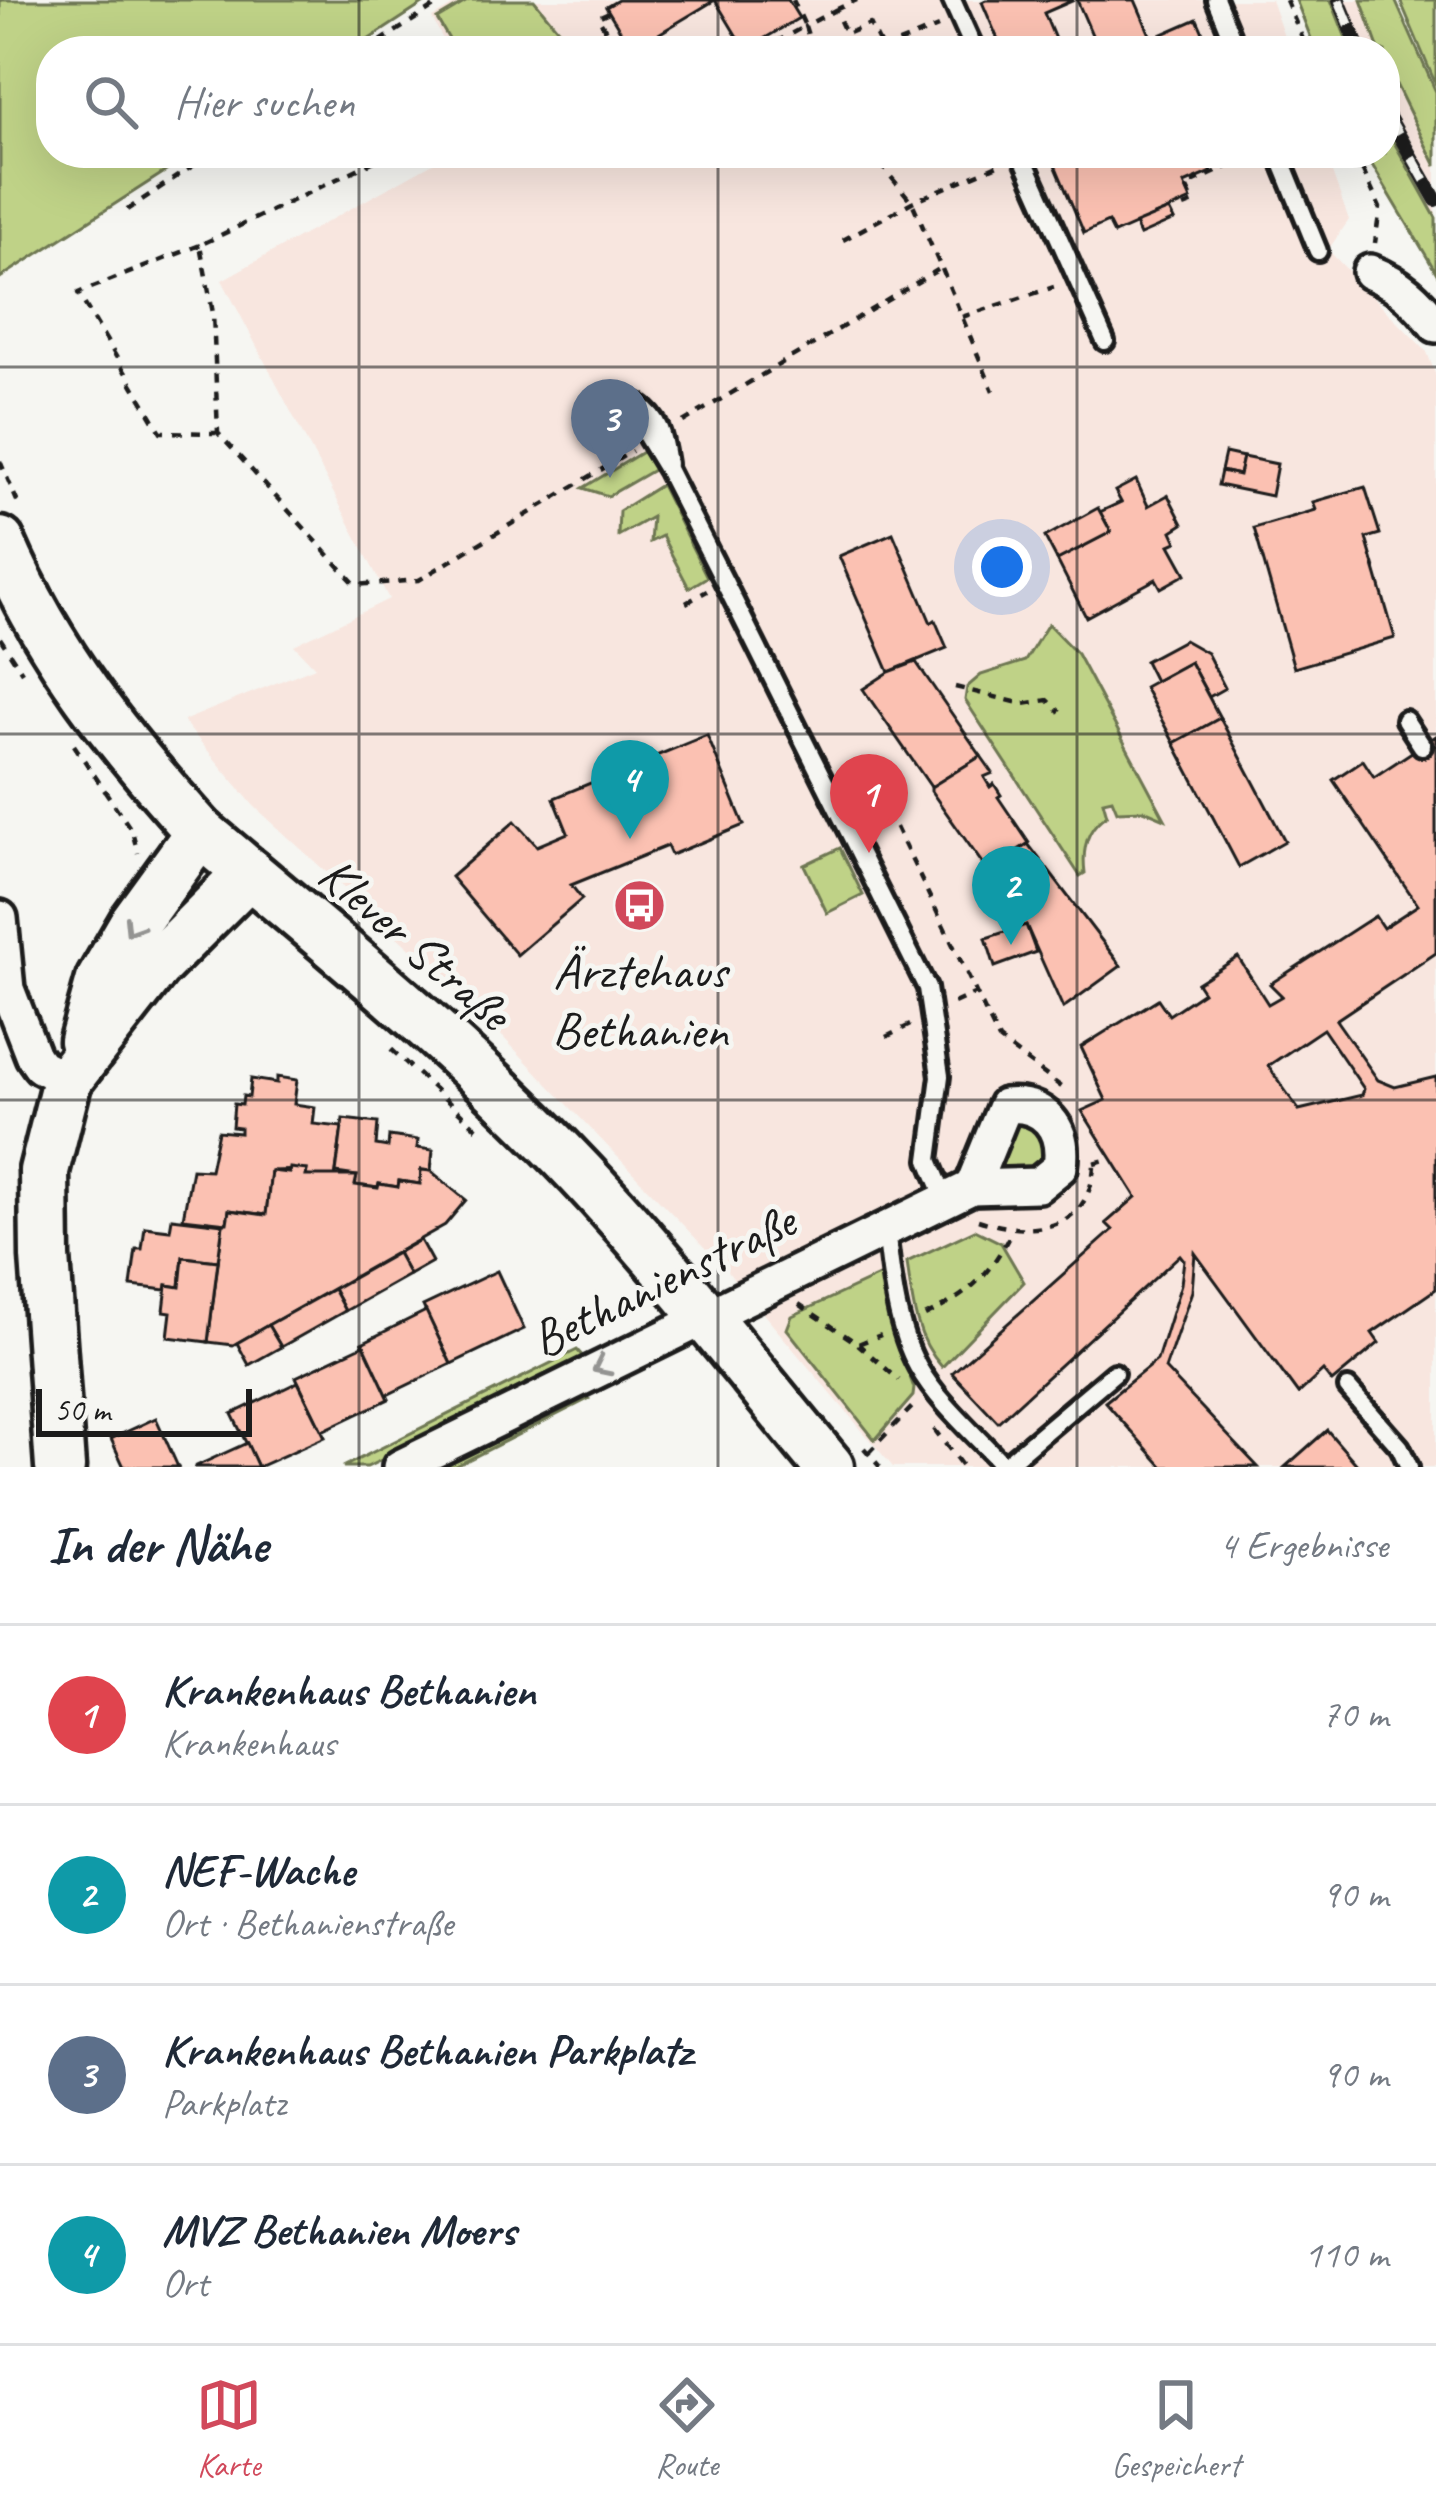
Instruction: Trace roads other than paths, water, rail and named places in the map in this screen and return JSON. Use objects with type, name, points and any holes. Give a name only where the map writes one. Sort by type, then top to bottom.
[{"type":"main road","name":"Klever Straße","points":[[0,542],[56,654],[115,736],[200,832],[511,1105],[849,1460]]},
{"type":"main road","points":[[60,1467],[45,1257],[44,1171],[101,980],[134,923],[200,832]]},
{"type":"main road","points":[[72,1071],[156,966],[249,873]]},
{"type":"street","points":[[1370,272],[1394,281],[1436,325]]},
{"type":"street","points":[[0,918],[7,988],[33,1056],[40,1066],[72,1071]]},
{"type":"street","name":"Bethanienstraße","points":[[400,1467],[959,1194],[1038,1185],[1060,1166],[1063,1149],[1051,1119],[1036,1109],[1005,1106],[959,1194]]},
{"type":"lane","points":[[1216,0],[1231,36]]},
{"type":"lane","points":[[1027,168],[1105,341]]},
{"type":"lane","points":[[1285,168],[1318,251]]},
{"type":"lane","points":[[655,437],[926,988],[940,1076],[929,1160],[959,1194]]},
{"type":"lane","points":[[1405,720],[1422,746]]},
{"type":"lane","points":[[886,1229],[899,1309],[914,1361],[1005,1466],[1114,1373]]},
{"type":"lane","points":[[1348,1388],[1400,1447],[1409,1467]]},
{"type":"railway","points":[[1339,0],[1354,36]]},
{"type":"railway","points":[[1400,136],[1436,200]]},
{"type":"place","name":"Krankenhaus Bethanien Parkplatz","points":[[610,478]]},
{"type":"place","name":"MVZ Bethanien Moers","points":[[630,839]]},
{"type":"place","name":"Krankenhaus Bethanien","points":[[869,853]]},
{"type":"place","name":"Ärztehaus Bethanien","points":[[640,906]]},
{"type":"place","name":"NEF-Wache","points":[[1011,945]]}]
